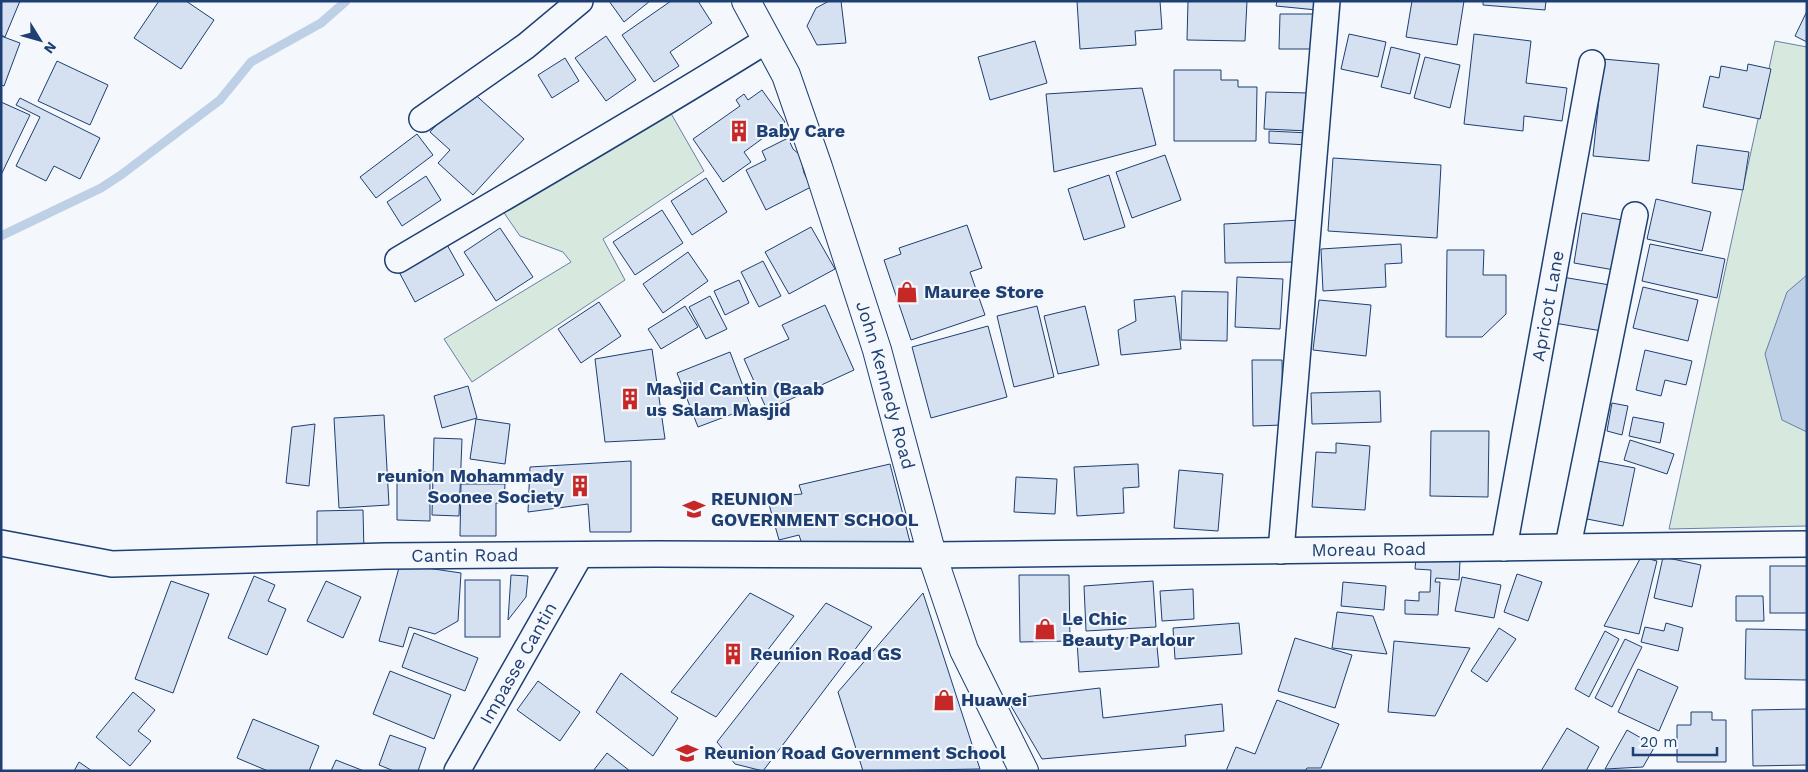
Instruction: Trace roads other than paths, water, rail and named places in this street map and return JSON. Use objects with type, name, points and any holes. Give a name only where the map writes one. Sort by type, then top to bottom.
[{"type":"main road","name":"John Kennedy Road","points":[[746,1],[786,75],[874,340],[932,555],[964,650],[1024,771]]},
{"type":"street","points":[[422,119],[526,46],[580,1]]},
{"type":"street","points":[[1281,551],[1327,1]]},
{"type":"street","points":[[398,260],[603,137],[670,100],[767,40]]},
{"type":"street","name":"Apricot Lane","points":[[1504,548],[1592,63]]},
{"type":"street","points":[[1568,546],[1635,215]]},
{"type":"street","name":"Cantin Road","points":[[1,544],[112,564],[385,556],[932,555]]},
{"type":"street","name":"Moreau Road","points":[[932,555],[1807,544]]},
{"type":"street","name":"Impasse Cantin","points":[[456,771],[580,555]]},
{"type":"water","points":[[1807,275],[1807,432],[1782,420],[1765,354],[1787,292]]},
{"type":"waterway","points":[[1,236],[101,188],[121,175],[220,100],[251,62],[321,23],[346,1]]},
{"type":"place","name":"Baby Care","points":[[739,131]]},
{"type":"place","name":"Mauree Store","points":[[907,292]]},
{"type":"place","name":"Masjid Cantin (Baab us Salam Masjid","points":[[630,399]]},
{"type":"place","name":"reunion Mohammady Soonee Society","points":[[580,486]]},
{"type":"place","name":"REUNION GOVERNMENT SCHOOL","points":[[694,509]]},
{"type":"place","name":"Le Chic Beauty Parlour","points":[[1045,629]]},
{"type":"place","name":"Reunion Road GS","points":[[733,654]]},
{"type":"place","name":"Huawei","points":[[944,700]]},
{"type":"place","name":"Reunion Road Government School","points":[[687,753]]}]
